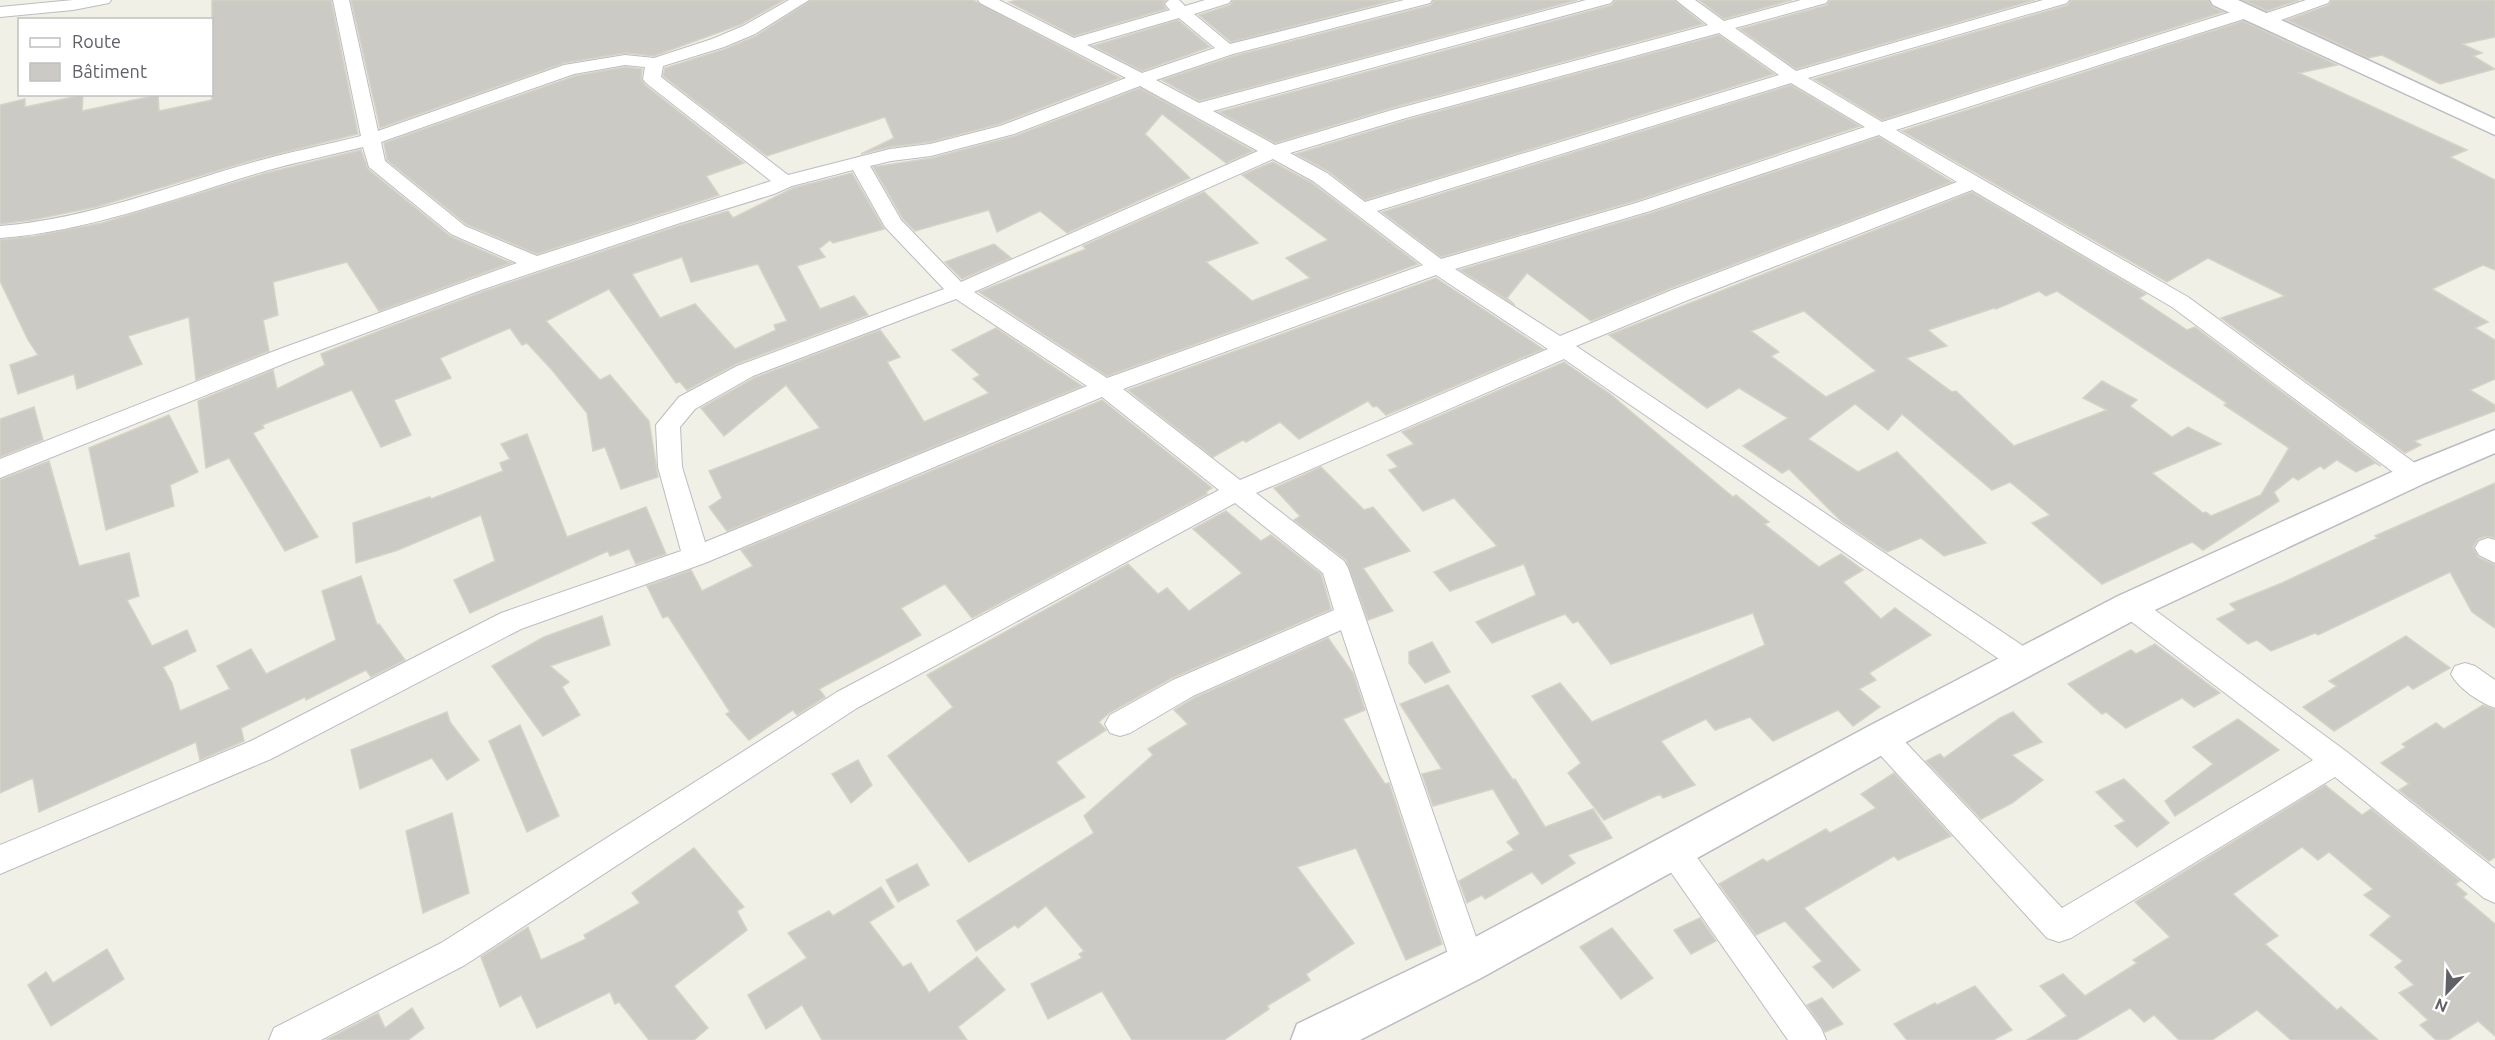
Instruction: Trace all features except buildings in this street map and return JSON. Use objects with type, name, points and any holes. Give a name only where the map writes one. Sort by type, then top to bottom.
[{"type":"main road","points":[[2222,0],[2495,128]]},
{"type":"main road","points":[[1313,1040],[1468,963],[1882,737],[2130,606],[2414,475],[2495,441]]},
{"type":"street","points":[[0,12],[103,0]]},
{"type":"street","points":[[341,0],[376,163],[458,230],[536,263]]},
{"type":"street","points":[[0,232],[25,230],[111,213],[261,166],[370,140],[570,69],[625,60],[655,63],[718,44],[801,0]]},
{"type":"street","points":[[986,0],[1198,109],[1320,177],[1438,267],[1563,347],[2025,662]]},
{"type":"street","points":[[1168,0],[1227,50]]},
{"type":"street","points":[[1072,44],[1223,0]]},
{"type":"street","points":[[0,469],[239,371],[536,263],[767,190],[785,182],[859,162],[890,155],[931,150],[1007,130],[1141,79],[1227,50],[1424,0]]},
{"type":"street","points":[[1198,109],[1605,0]]},
{"type":"street","points":[[1684,0],[1793,77],[2180,302],[2414,475]]},
{"type":"street","points":[[696,556],[670,467],[668,425],[687,403],[745,371],[958,291],[1272,152],[1399,114],[1821,0]]},
{"type":"street","points":[[1363,208],[1793,77],[2061,0]]},
{"type":"street","points":[[0,860],[261,750],[511,621],[696,556],[1105,387],[1438,267],[1643,207],[1879,129],[2256,16],[2322,0]]},
{"type":"street","points":[[655,63],[652,80],[785,182]]},
{"type":"street","points":[[859,162],[892,223],[958,291],[1105,387],[1239,490],[1335,568],[1468,963]]},
{"type":"street","points":[[286,1040],[453,954],[847,700],[1239,490],[1680,295],[1973,183]]},
{"type":"street","points":[[2130,606],[2337,761],[2495,888]]},
{"type":"street","points":[[1120,724],[1183,688],[1349,615]]},
{"type":"street","points":[[2465,674],[2495,696]]},
{"type":"street","points":[[1882,737],[2059,927],[2337,761]]},
{"type":"street","points":[[1674,851],[1809,1040]]}]
